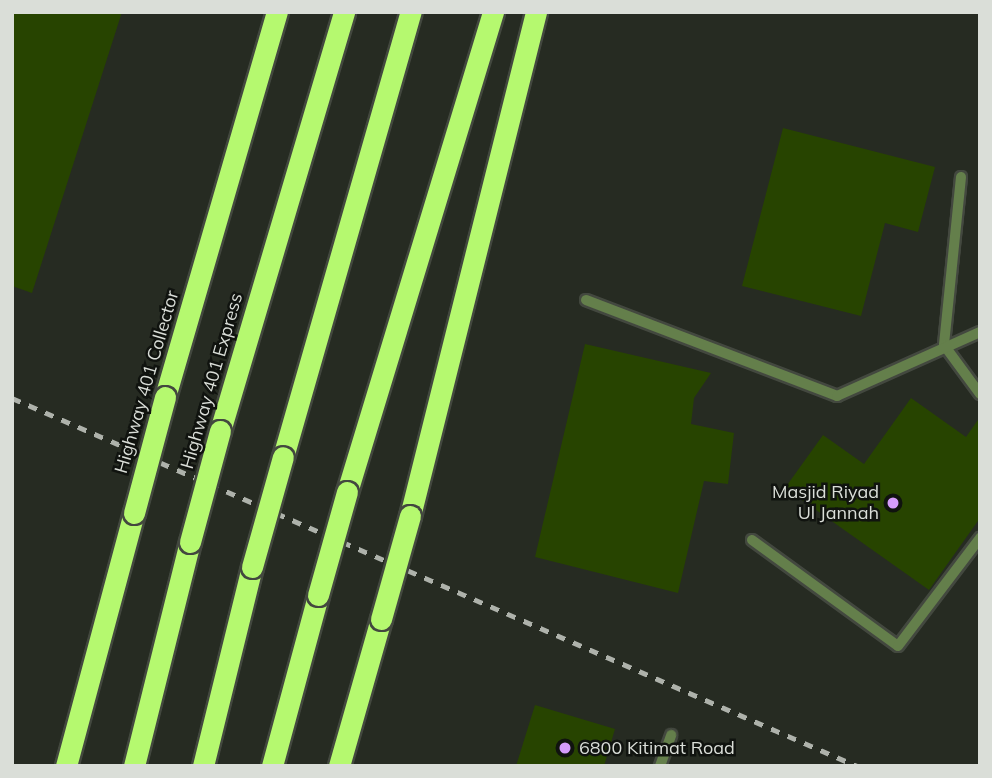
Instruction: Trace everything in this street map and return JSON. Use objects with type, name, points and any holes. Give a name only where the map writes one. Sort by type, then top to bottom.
[{"type":"highway","name":"Highway 401 Collector","points":[[66,766],[165,397],[277,12]]},
{"type":"highway","name":"Highway 401 Express","points":[[134,766],[220,431],[344,12]]},
{"type":"highway","points":[[203,766],[252,567],[411,12]]},
{"type":"highway","points":[[272,766],[347,492],[493,12]]},
{"type":"highway","points":[[339,766],[410,516],[536,12]]},
{"type":"lane","points":[[961,177],[944,345],[980,394]]},
{"type":"lane","points":[[586,300],[837,396],[944,345],[980,332]]},
{"type":"lane","points":[[752,540],[898,646],[980,538]]},
{"type":"lane","points":[[660,766],[671,735]]},
{"type":"building","points":[[12,12],[122,12],[32,293],[12,286]]},
{"type":"building","points":[[783,128],[935,167],[918,232],[885,223],[861,316],[742,286]]},
{"type":"building","points":[[585,344],[711,373],[694,398],[691,424],[734,433],[728,484],[704,481],[678,593],[535,557]]},
{"type":"building","name":"Masjid Riyad Ul Jannah","points":[[911,398],[966,437],[980,417],[980,518],[929,590],[785,488],[823,435],[864,464]]},
{"type":"building","name":"6800 Kitimat Road","points":[[535,705],[615,729],[604,766],[516,766]]},
{"type":"railway","points":[[12,398],[857,766]]},
{"type":"place","name":"Masjid Riyad Ul Jannah","points":[[893,503]]},
{"type":"place","name":"6800 Kitimat Road","points":[[565,748]]}]
